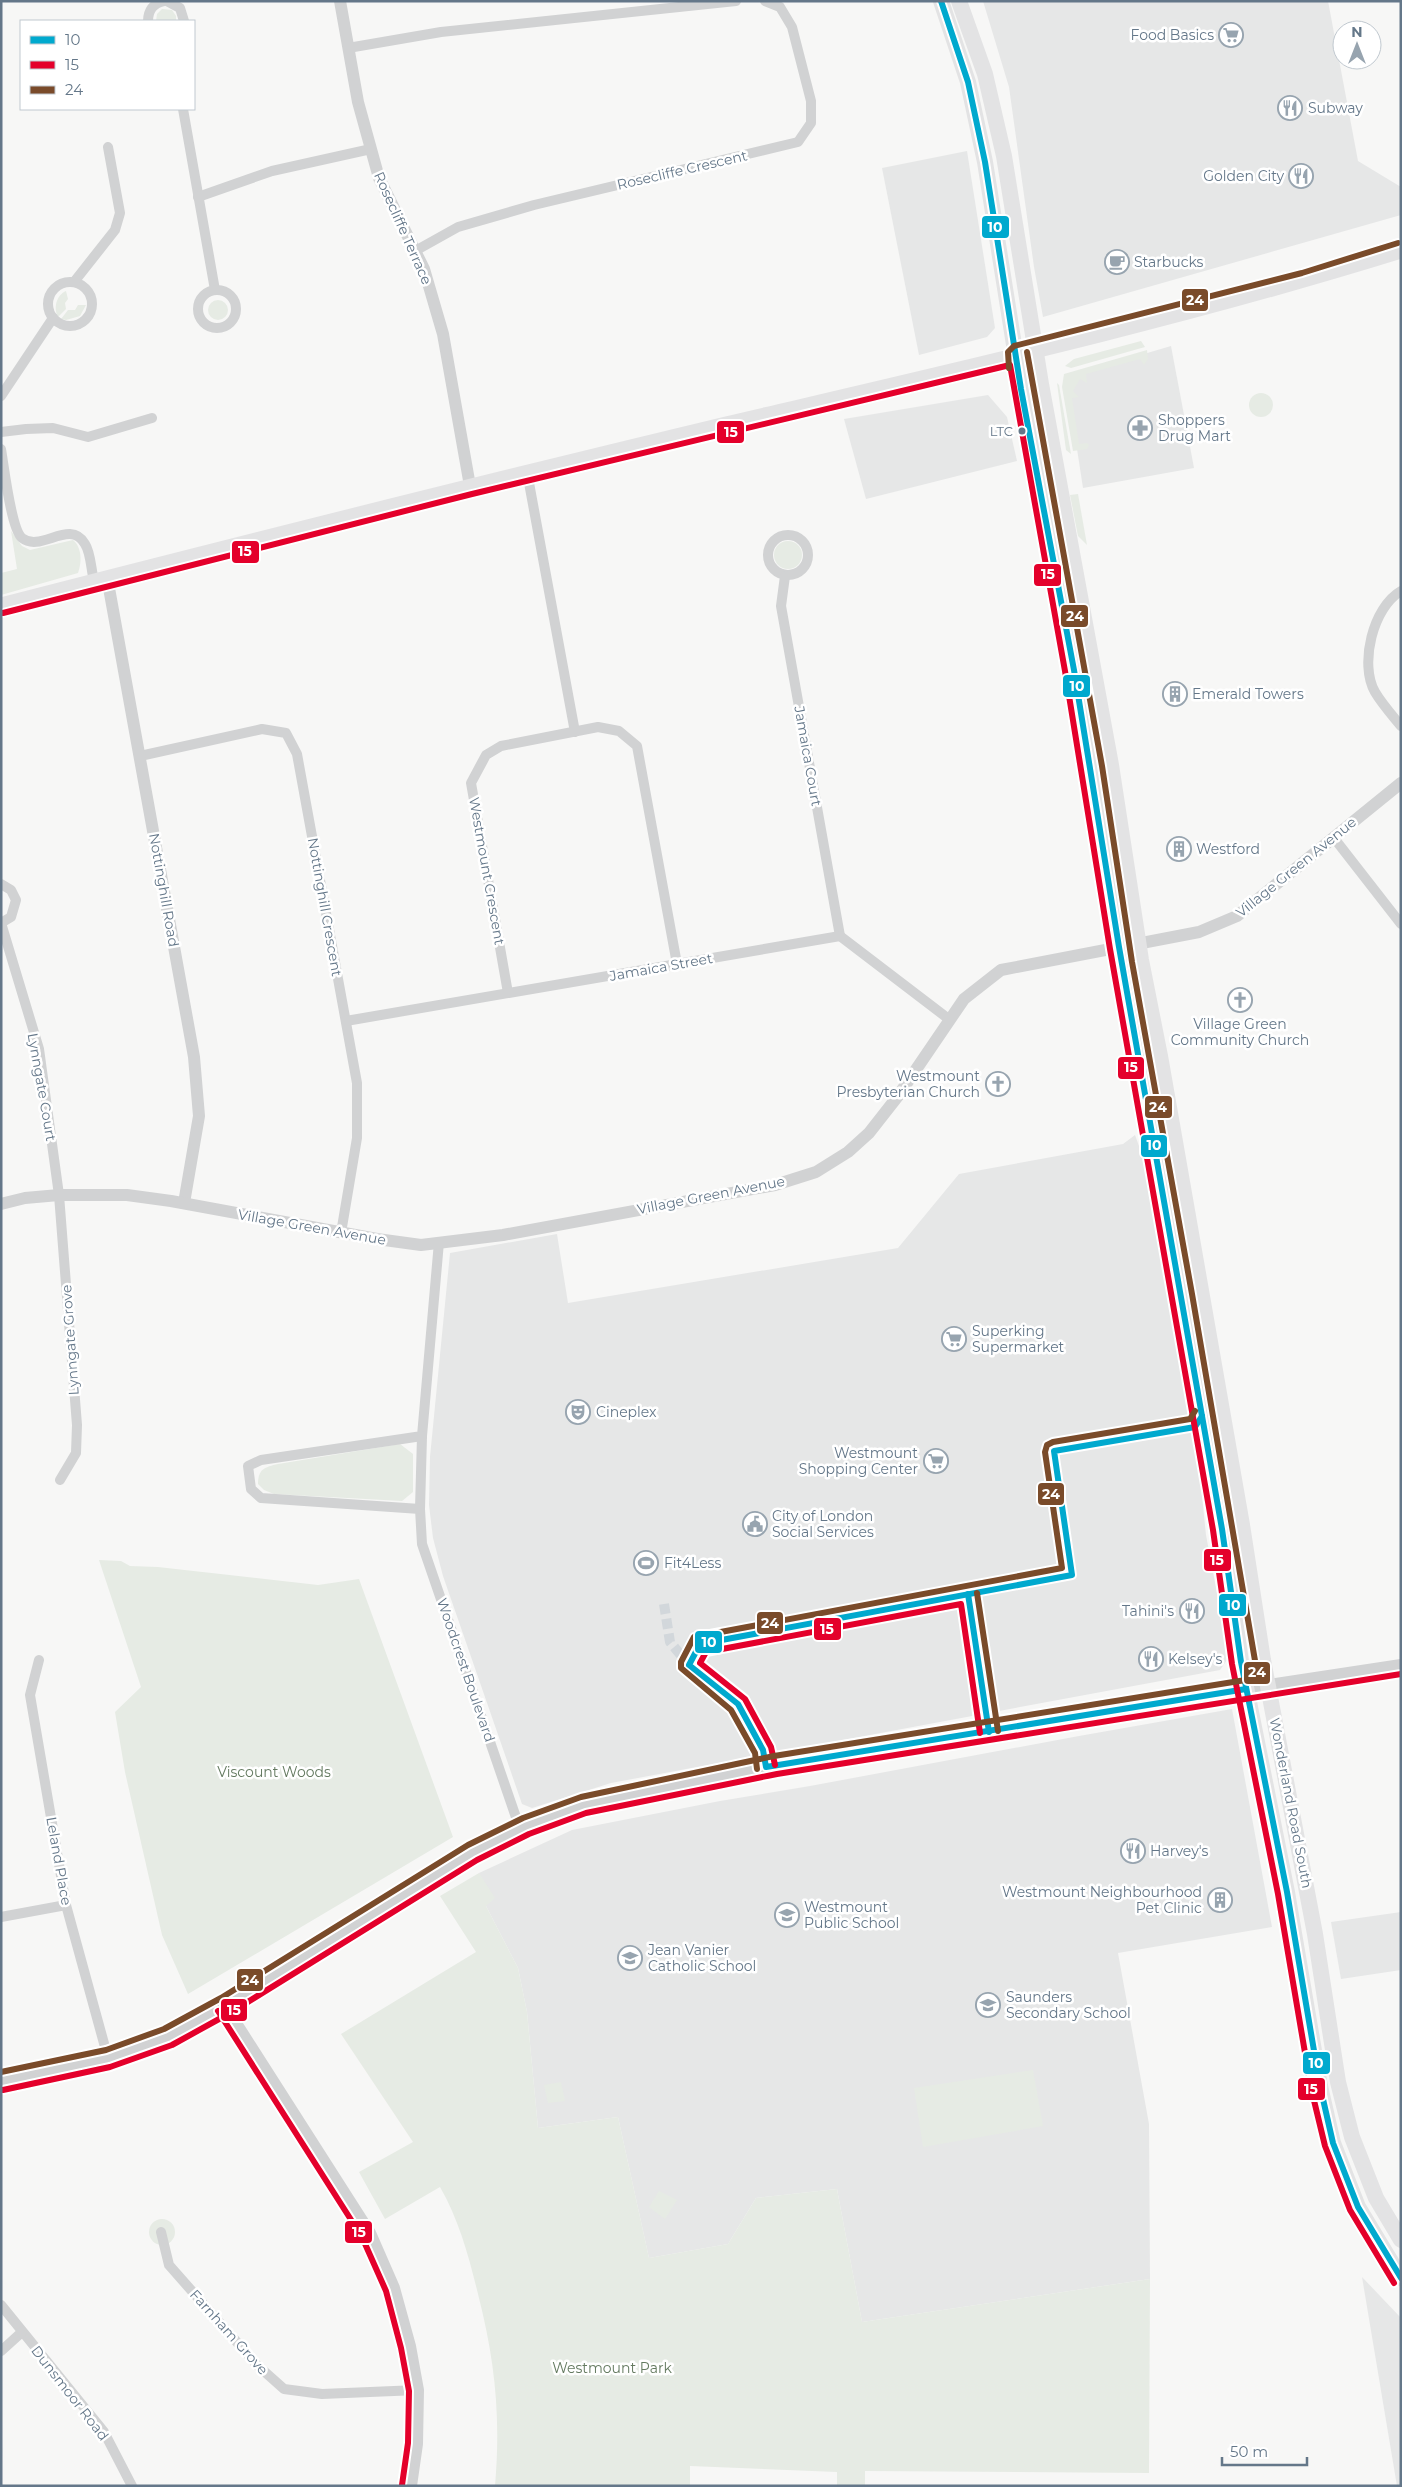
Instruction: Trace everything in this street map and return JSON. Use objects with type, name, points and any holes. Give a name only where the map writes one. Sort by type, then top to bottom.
[{"type":"main road","name":"Wonderland Road South","points":[[941,1],[968,82],[977,120],[1076,679],[1119,947],[1222,1529],[1246,1689],[1287,1892],[1320,2086],[1333,2143],[1358,2207],[1401,2278]]},
{"type":"main road","name":"Wonderland Road South","points":[[959,1],[985,74],[998,126],[1036,350],[1111,765],[1139,944],[1203,1301],[1268,1685],[1316,1934],[1338,2082],[1352,2136],[1376,2198],[1401,2240]]},
{"type":"main road","points":[[1,605],[470,486],[1036,350],[1295,284],[1401,251]]},
{"type":"street","points":[[148,20],[150,10],[154,5],[166,1],[180,8],[184,20]]},
{"type":"street","name":"Rosecliffe Terrace","points":[[340,1],[358,102],[379,178],[424,268],[443,334],[470,486]]},
{"type":"street","points":[[348,48],[441,32],[736,1]]},
{"type":"street","name":"Rosecliffe Crescent","points":[[415,251],[458,227],[534,205],[798,142],[810,123],[810,101],[792,27],[780,7],[765,1]]},
{"type":"street","points":[[183,110],[215,290]]},
{"type":"street","points":[[74,282],[114,230],[120,214],[108,148]]},
{"type":"street","points":[[198,197],[272,171],[371,149]]},
{"type":"street","points":[[74,282],[88,290],[92,304],[91,312],[81,324],[74,326],[59,324],[53,318],[48,306],[51,293],[61,284],[74,282]]},
{"type":"street","points":[[1,396],[53,318]]},
{"type":"street","points":[[1,432],[52,428],[88,437],[152,418]]},
{"type":"street","points":[[1,449],[15,526],[22,538],[34,542],[65,534],[78,536],[86,544],[100,579]]},
{"type":"street","points":[[527,472],[575,732]]},
{"type":"street","points":[[788,535],[804,542],[809,557],[801,572],[785,576],[779,574],[770,566],[768,554],[772,543],[777,538],[788,535]]},
{"type":"street","name":"Jamaica Court","points":[[785,576],[781,606],[840,936]]},
{"type":"street","name":"Nottinghill Road","points":[[100,579],[140,756],[194,1057],[199,1116],[184,1203]]},
{"type":"street","points":[[1401,591],[1394,595],[1376,621],[1367,656],[1374,690],[1401,726]]},
{"type":"street","name":"Westmount Crescent","points":[[508,993],[472,783],[486,755],[501,746],[598,727],[618,731],[636,746],[677,964]]},
{"type":"street","name":"Nottinghill Crescent","points":[[140,756],[262,729],[286,733],[297,754],[357,1083],[356,1138],[341,1232]]},
{"type":"street","name":"Village Green Avenue","points":[[1,1204],[25,1198],[59,1195],[127,1195],[184,1203],[421,1245],[503,1235],[775,1185],[816,1172],[848,1152],[869,1133],[898,1096],[964,998],[1001,970],[1199,932],[1237,916],[1401,783]]},
{"type":"street","points":[[1334,838],[1401,924]]},
{"type":"street","name":"Lynngate Court","points":[[1,884],[11,890],[16,900],[11,916],[1,923],[39,1049],[59,1195]]},
{"type":"street","points":[[840,936],[950,1020]]},
{"type":"street","name":"Jamaica Street","points":[[346,1021],[840,936]]},
{"type":"street","name":"Lynngate Grove","points":[[59,1195],[77,1425],[76,1452],[60,1480]]},
{"type":"street","name":"Woodcrest Boulevard","points":[[438,1242],[422,1436],[420,1508],[422,1544],[520,1829]]},
{"type":"street","points":[[420,1508],[261,1498],[251,1489],[248,1466],[261,1460],[422,1436]]},
{"type":"street","name":"Leland Place","points":[[39,1660],[30,1695],[66,1905],[108,2058]]},
{"type":"street","points":[[1,2081],[108,2058],[168,2037],[225,2006],[473,1852],[520,1829],[584,1804],[775,1765],[1401,1665]]},
{"type":"street","points":[[1,1917],[66,1905]]},
{"type":"street","points":[[225,2006],[370,2233],[394,2288],[410,2346],[418,2390],[417,2444],[411,2486]]},
{"type":"street","name":"Farnham Grove","points":[[161,2232],[169,2266],[257,2365],[284,2389],[322,2394],[418,2390]]},
{"type":"street","name":"Dunsmoor Road","points":[[1,2305],[104,2432],[132,2486]]},
{"type":"street","points":[[1,2351],[22,2332]]},
{"type":"shaded area","points":[[983,1],[1328,1],[1332,22],[1332,70],[1341,70],[1358,161],[1401,187],[1401,215],[1043,317],[1034,267],[1009,87]]},
{"type":"shaded area","points":[[967,151],[995,328],[987,337],[919,355],[882,168]]},
{"type":"shaded area","points":[[1171,346],[1194,468],[1083,488],[1066,377]]},
{"type":"shaded area","points":[[988,395],[1007,417],[1017,461],[866,499],[844,419]]},
{"type":"shaded area","points":[[1135,1135],[1151,1179],[1184,1390],[1195,1427],[1206,1535],[1229,1657],[1220,1670],[611,1783],[532,1808],[522,1804],[443,1576],[433,1538],[429,1505],[430,1457],[450,1253],[557,1234],[568,1303],[898,1248],[959,1174],[1123,1144]]},
{"type":"shaded area","points":[[1232,1709],[1272,1927],[1118,1953],[1149,2124],[1150,2279],[862,2322],[837,2189],[756,2198],[728,2244],[649,2258],[618,2117],[538,2128],[527,2012],[518,1968],[486,1906],[479,1873],[572,1830],[720,1801]]},
{"type":"shaded area","points":[[1401,1912],[1401,1970],[1341,1979],[1331,1922]]},
{"type":"shaded area","points":[[1362,2277],[1401,2318],[1401,2486],[1397,2486]]},
{"type":"green space","points":[[162,9],[172,10],[176,20],[156,20],[157,14]]},
{"type":"green space","points":[[66,291],[68,299],[65,303],[66,309],[58,317],[57,302],[60,295]]},
{"type":"green space","points":[[218,300],[225,303],[228,310],[225,317],[218,320],[211,317],[208,310],[211,303]]},
{"type":"green space","points":[[78,305],[86,305],[80,316],[66,320],[61,319],[68,310],[75,310]]},
{"type":"green space","points":[[1141,341],[1145,347],[1071,368],[1065,366],[1074,359]]},
{"type":"green space","points":[[1147,350],[1148,359],[1144,365],[1140,359],[1086,374],[1087,383],[1080,379],[1073,391],[1079,397],[1072,398],[1079,444],[1087,443],[1089,445],[1087,449],[1073,451],[1062,387],[1064,374]]},
{"type":"green space","points":[[1057,383],[1059,385],[1071,454],[1066,450]]},
{"type":"green space","points":[[1261,393],[1266,394],[1272,400],[1272,410],[1266,416],[1261,417],[1256,416],[1250,410],[1249,405],[1250,400],[1256,394]]},
{"type":"green space","points":[[1078,494],[1087,545],[1078,536],[1070,495]]},
{"type":"green space","points":[[11,531],[22,546],[30,550],[73,540],[78,547],[80,555],[78,573],[1,595],[1,573],[17,569]]},
{"type":"green space","points":[[788,541],[798,545],[802,555],[798,565],[788,569],[778,565],[774,555],[778,545]]},
{"type":"green space","points":[[400,1444],[413,1454],[413,1492],[402,1501],[274,1494],[264,1490],[258,1484],[261,1472],[273,1465]]},
{"type":"green space","name":"Viscount Woods","points":[[99,1560],[121,1561],[130,1566],[158,1567],[318,1585],[359,1579],[453,1837],[188,1994],[162,1935],[125,1772],[115,1712],[141,1687]]},
{"type":"green space","name":"Westmount Park","points":[[479,1873],[495,1898],[486,1906],[518,1968],[527,2012],[538,2128],[618,2117],[649,2258],[728,2244],[756,2198],[837,2189],[862,2322],[1150,2279],[1149,2473],[865,2471],[865,2486],[837,2486],[837,2472],[690,2466],[690,2486],[495,2486],[497,2412],[489,2342],[463,2239],[453,2212],[440,2187],[385,2219],[359,2172],[413,2142],[341,2034],[476,1952],[440,1896]]},
{"type":"green space","points":[[1033,2070],[1043,2126],[923,2147],[914,2088]]},
{"type":"green space","points":[[561,2082],[565,2101],[548,2103],[544,2085]]},
{"type":"green space","points":[[659,2191],[677,2200],[665,2219],[649,2207]]},
{"type":"green space","points":[[162,2219],[172,2222],[175,2232],[172,2242],[162,2245],[152,2242],[149,2232],[152,2222]]},
{"type":"tunnel","points":[[664,1604],[670,1642],[689,1665]]},
{"type":"transit line","name":"10","points":[[941,1],[968,82],[985,162],[1021,389],[1074,670],[1119,947],[1222,1529],[1241,1662],[1287,1892],[1320,2086],[1333,2143],[1358,2207],[1401,2278]]},
{"type":"transit line","name":"24","points":[[1009,368],[1008,352],[1014,346],[1302,273],[1398,243]]},
{"type":"transit line","name":"24","points":[[1,2072],[106,2050],[164,2029],[221,1998],[468,1845],[523,1818],[581,1797],[774,1756],[1258,1678],[1192,1294],[1132,962],[1102,766],[1027,352]]},
{"type":"transit line","name":"15","points":[[3,613],[472,494],[1010,365],[1065,671],[1110,949],[1213,1530],[1232,1664],[1278,1894],[1311,2088],[1325,2146],[1350,2210],[1394,2283]]},
{"type":"transit line","name":"24","points":[[757,1769],[755,1753],[731,1710],[681,1668],[681,1662],[694,1637],[1062,1568],[1045,1452],[1047,1445],[1053,1442],[1190,1419],[1195,1411]]},
{"type":"transit line","name":"10","points":[[1202,1416],[1195,1427],[1054,1451],[1072,1575],[700,1644],[689,1665],[738,1704],[763,1750],[766,1767],[1246,1689]]},
{"type":"transit line","name":"24","points":[[977,1593],[998,1731]]},
{"type":"transit line","name":"10","points":[[968,1594],[989,1732]]},
{"type":"transit line","name":"15","points":[[775,1765],[771,1747],[745,1699],[700,1663],[706,1652],[961,1604],[980,1733]]},
{"type":"transit line","name":"15","points":[[3,2090],[110,2067],[172,2045],[230,2013],[477,1860],[529,1834],[586,1813],[777,1774],[1401,1674]]},
{"type":"transit line","name":"15","points":[[218,2011],[362,2237],[386,2291],[401,2348],[409,2391],[408,2443],[402,2485]]},
{"type":"place","name":"Food Basics","points":[[1231,35]]},
{"type":"place","name":"Subway","points":[[1290,108]]},
{"type":"place","name":"Golden City","points":[[1301,176]]},
{"type":"place","name":"Starbucks","points":[[1117,262]]},
{"type":"place","name":"Shoppers Drug Mart","points":[[1140,428]]},
{"type":"place","name":"LTC","points":[[1022,431]]},
{"type":"place","name":"Emerald Towers","points":[[1175,694]]},
{"type":"place","name":"Westford","points":[[1179,849]]},
{"type":"place","name":"Village Green Community Church","points":[[1240,1000]]},
{"type":"place","name":"Westmount Presbyterian Church","points":[[998,1084]]},
{"type":"place","name":"Superking Supermarket","points":[[954,1339]]},
{"type":"place","name":"Cineplex","points":[[578,1412]]},
{"type":"place","name":"Westmount Shopping Center","points":[[936,1461]]},
{"type":"place","name":"City of London Social Services","points":[[755,1524]]},
{"type":"place","name":"Fit4Less","points":[[646,1563]]},
{"type":"place","name":"Tahini's","points":[[1192,1611]]},
{"type":"place","name":"Kelsey's","points":[[1151,1659]]},
{"type":"place","name":"Harvey's","points":[[1133,1851]]},
{"type":"place","name":"Westmount Neighbourhood Pet Clinic","points":[[1220,1900]]},
{"type":"place","name":"Westmount Public School","points":[[787,1915]]},
{"type":"place","name":"Jean Vanier Catholic School","points":[[630,1958]]},
{"type":"place","name":"Saunders Secondary School","points":[[988,2005]]}]
